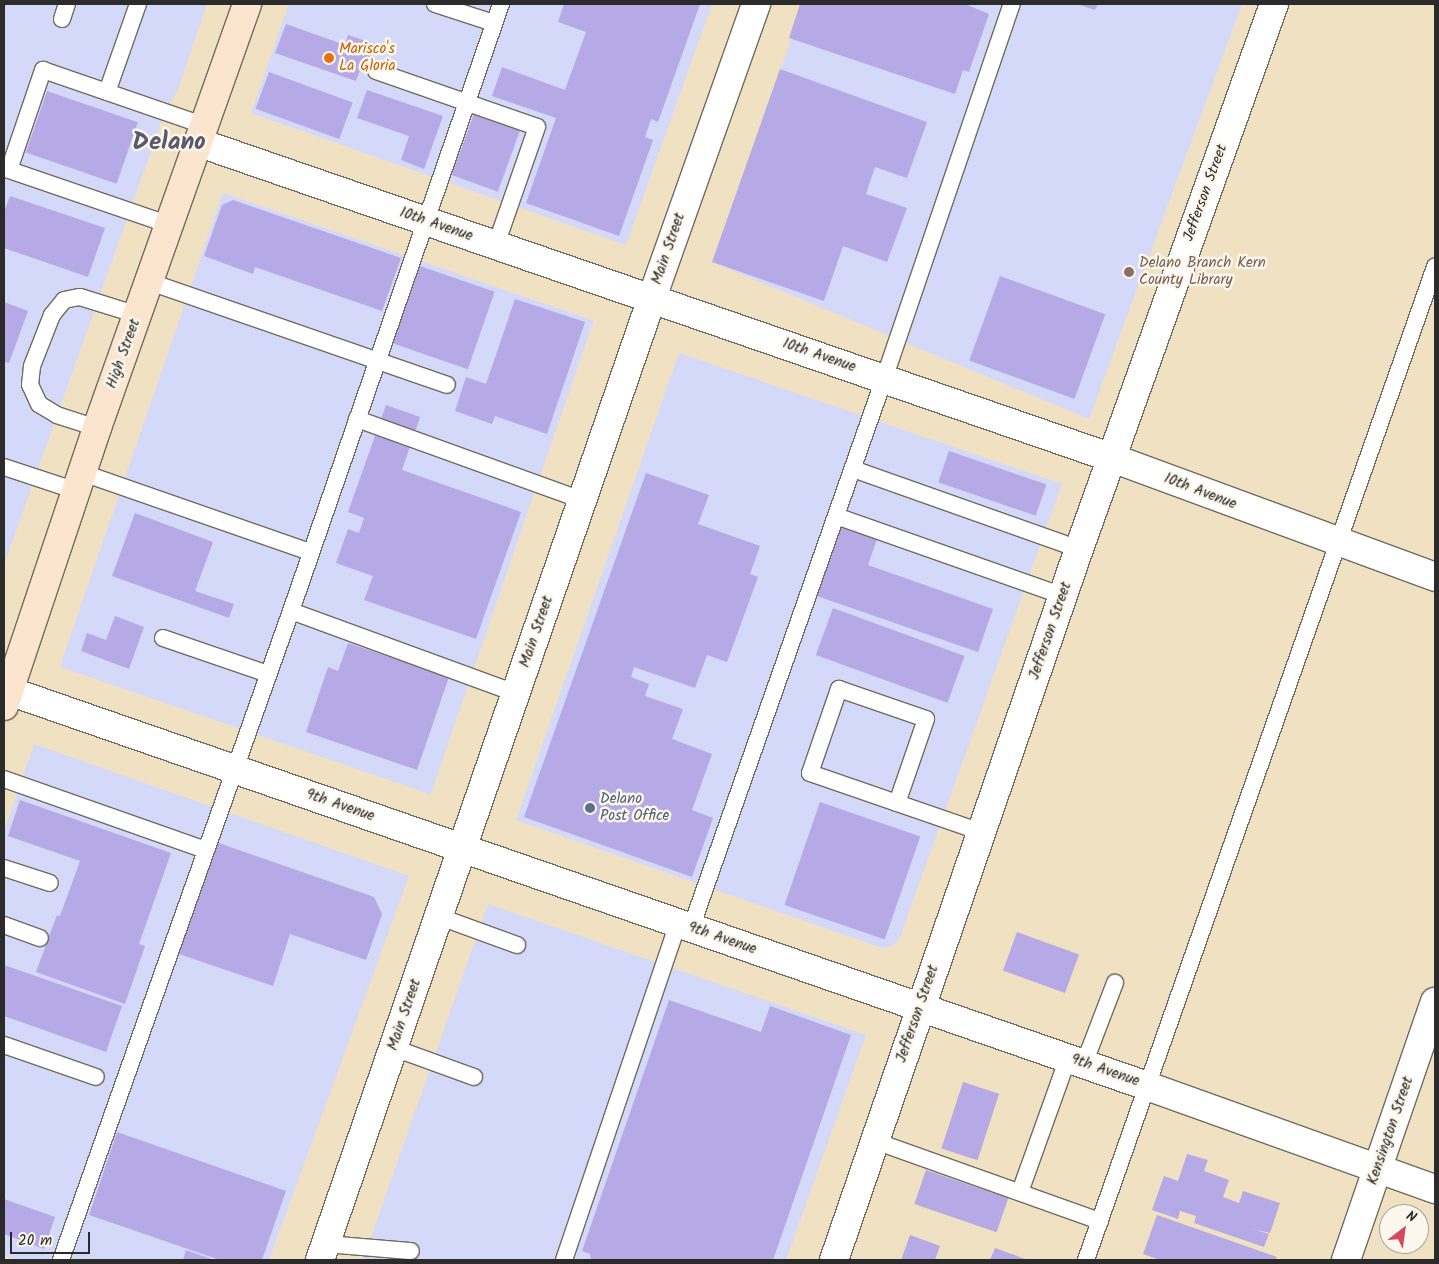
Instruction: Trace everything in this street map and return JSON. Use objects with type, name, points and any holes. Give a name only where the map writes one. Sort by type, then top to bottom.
[{"type":"main road","name":"High Street","points":[[5,696],[97,428],[203,134],[247,4]]},
{"type":"street","name":"Main Street","points":[[323,1252],[464,848],[515,693],[652,298],[756,4]]},
{"type":"street","name":"Jefferson Street","points":[[834,1260],[919,1008],[1079,549],[1274,4]]},
{"type":"street","name":"10th Avenue","points":[[203,134],[424,222],[652,298],[1112,458],[1339,544],[1435,577]]},
{"type":"street","name":"9th Avenue","points":[[5,696],[234,769],[464,848],[1378,1167],[1435,1189]]},
{"type":"street","name":"Kensington Street","points":[[1346,1260],[1435,1002]]},
{"type":"lane","points":[[107,92],[138,4]]},
{"type":"lane","points":[[435,4],[494,23]]},
{"type":"lane","points":[[62,1260],[291,611],[501,4]]},
{"type":"lane","points":[[564,1260],[684,926],[853,469],[1012,4]]},
{"type":"lane","points":[[170,225],[9,170],[43,70],[107,92],[203,134]]},
{"type":"lane","points":[[376,72],[537,127],[496,245]]},
{"type":"lane","points":[[1086,1260],[1435,267]]},
{"type":"lane","points":[[150,282],[447,385]]},
{"type":"lane","points":[[97,428],[57,415],[39,404],[30,386],[32,366],[52,315],[64,300],[80,297],[138,315]]},
{"type":"lane","points":[[357,419],[582,500]]},
{"type":"lane","points":[[4,467],[80,482],[310,552]]},
{"type":"lane","points":[[853,469],[1079,549]]},
{"type":"lane","points":[[836,516],[1063,596]]},
{"type":"lane","points":[[291,611],[515,693]]},
{"type":"lane","points":[[163,638],[268,674]]},
{"type":"lane","points":[[896,803],[926,719],[839,689],[810,773],[896,803],[981,832]]},
{"type":"lane","points":[[4,779],[206,850]]},
{"type":"lane","points":[[4,868],[50,883]]},
{"type":"lane","points":[[440,917],[517,945]]},
{"type":"lane","points":[[4,925],[40,938]]},
{"type":"lane","points":[[1020,1192],[1076,1061],[1115,983]]},
{"type":"lane","points":[[4,1046],[96,1078]]},
{"type":"lane","points":[[394,1048],[474,1077]]},
{"type":"lane","points":[[875,1141],[1100,1221]]},
{"type":"lane","points":[[323,1252],[411,1251]]},
{"type":"shaded area","points":[[4,4],[207,4],[178,90],[165,112],[4,565]]},
{"type":"shaded area","points":[[289,4],[712,4],[626,245],[251,113]]},
{"type":"shaded area","points":[[804,4],[1242,4],[1089,419],[712,262]]},
{"type":"shaded area","points":[[223,193],[594,321],[431,794],[60,667]]},
{"type":"shaded area","points":[[679,353],[1062,484],[899,940],[890,947],[882,948],[516,820]]},
{"type":"shaded area","points":[[34,744],[409,876],[269,1260],[17,1260],[4,1255],[4,832]]},
{"type":"shaded area","points":[[488,904],[866,1035],[786,1260],[363,1260]]},
{"type":"building","points":[[564,4],[700,4],[658,122],[651,119],[645,137],[653,140],[619,236],[526,203],[556,118],[492,96],[502,67],[565,90],[586,32],[558,22]]},
{"type":"building","points":[[800,4],[965,4],[989,14],[969,72],[963,70],[955,94],[789,38]]},
{"type":"building","points":[[1077,4],[1098,4],[1095,10]]},
{"type":"building","points":[[286,24],[345,45],[348,35],[375,44],[368,67],[362,65],[356,81],[275,53]]},
{"type":"building","points":[[780,69],[927,122],[907,178],[875,167],[866,194],[907,208],[887,262],[843,246],[824,301],[712,262]]},
{"type":"building","points":[[269,72],[353,102],[339,139],[256,109]]},
{"type":"building","points":[[367,90],[443,116],[424,169],[401,160],[409,136],[357,118]]},
{"type":"building","points":[[47,91],[138,122],[117,184],[26,152]]},
{"type":"building","points":[[475,111],[521,128],[498,192],[452,175]]},
{"type":"building","points":[[10,196],[105,228],[88,277],[4,248],[4,212]]},
{"type":"building","points":[[233,200],[401,258],[382,311],[255,267],[253,274],[204,256],[222,205]]},
{"type":"building","points":[[417,265],[495,292],[468,369],[390,343]]},
{"type":"building","points":[[1000,276],[1105,314],[1074,399],[969,361]]},
{"type":"building","points":[[515,299],[585,322],[547,434],[495,416],[492,424],[455,411],[466,377],[486,384]]},
{"type":"building","points":[[4,302],[28,311],[9,363],[4,362]]},
{"type":"building","points":[[386,405],[420,417],[402,470],[521,512],[476,639],[364,600],[373,576],[336,563],[348,529],[359,533],[364,518],[348,512]]},
{"type":"building","points":[[949,451],[1046,485],[1036,516],[938,482]]},
{"type":"building","points":[[646,473],[709,495],[698,524],[760,546],[750,574],[758,577],[727,662],[707,655],[695,688],[634,667],[631,677],[649,684],[645,696],[683,709],[672,739],[712,754],[692,810],[713,818],[692,877],[524,817]]},
{"type":"building","points":[[135,513],[213,542],[195,591],[234,604],[229,618],[112,576]]},
{"type":"building","points":[[839,525],[877,539],[868,565],[993,609],[978,652],[814,595]]},
{"type":"building","points":[[833,608],[965,656],[947,703],[816,655]]},
{"type":"building","points":[[115,616],[144,627],[129,669],[81,651],[87,633],[106,640]]},
{"type":"building","points":[[348,643],[449,677],[417,770],[306,732],[328,667],[338,671]]},
{"type":"building","points":[[20,800],[171,853],[139,944],[145,946],[125,1004],[36,972],[57,915],[60,916],[80,861],[8,836]]},
{"type":"building","points":[[820,802],[920,837],[885,940],[785,905]]},
{"type":"building","points":[[216,842],[374,897],[382,914],[366,960],[290,934],[273,986],[179,954]]},
{"type":"building","points":[[1017,932],[1079,955],[1065,993],[1003,971]]},
{"type":"building","points":[[4,965],[122,1006],[106,1052],[4,1016]]},
{"type":"building","points":[[669,1000],[761,1032],[770,1006],[851,1035],[773,1260],[591,1260],[590,1254],[582,1251]]},
{"type":"building","points":[[963,1082],[999,1094],[978,1160],[941,1149]]},
{"type":"building","points":[[117,1132],[286,1191],[262,1260],[220,1260],[89,1215]]},
{"type":"building","points":[[1187,1154],[1208,1160],[1204,1171],[1229,1180],[1223,1197],[1239,1203],[1243,1191],[1280,1203],[1270,1233],[1253,1229],[1269,1234],[1264,1247],[1194,1223],[1196,1216],[1180,1211],[1178,1219],[1152,1210],[1164,1176],[1178,1181]]},
{"type":"building","points":[[926,1170],[1008,1198],[997,1232],[914,1204]]},
{"type":"building","points":[[4,1199],[55,1217],[44,1249],[4,1234]]},
{"type":"building","points":[[1157,1215],[1277,1257],[1275,1260],[1160,1260],[1143,1254]]},
{"type":"building","points":[[910,1235],[940,1246],[935,1260],[901,1260]]},
{"type":"building","points":[[995,1248],[1028,1260],[990,1260]]},
{"type":"building","points":[[186,1250],[214,1260],[183,1260]]},
{"type":"place","name":"Marisco's La Gloria","points":[[329,58]]},
{"type":"place","name":"Delano Branch Kern County Library","points":[[1129,272]]},
{"type":"place","name":"Delano Post Office","points":[[590,808]]},
{"type":"district","name":"Delano","points":[[169,142]]}]
